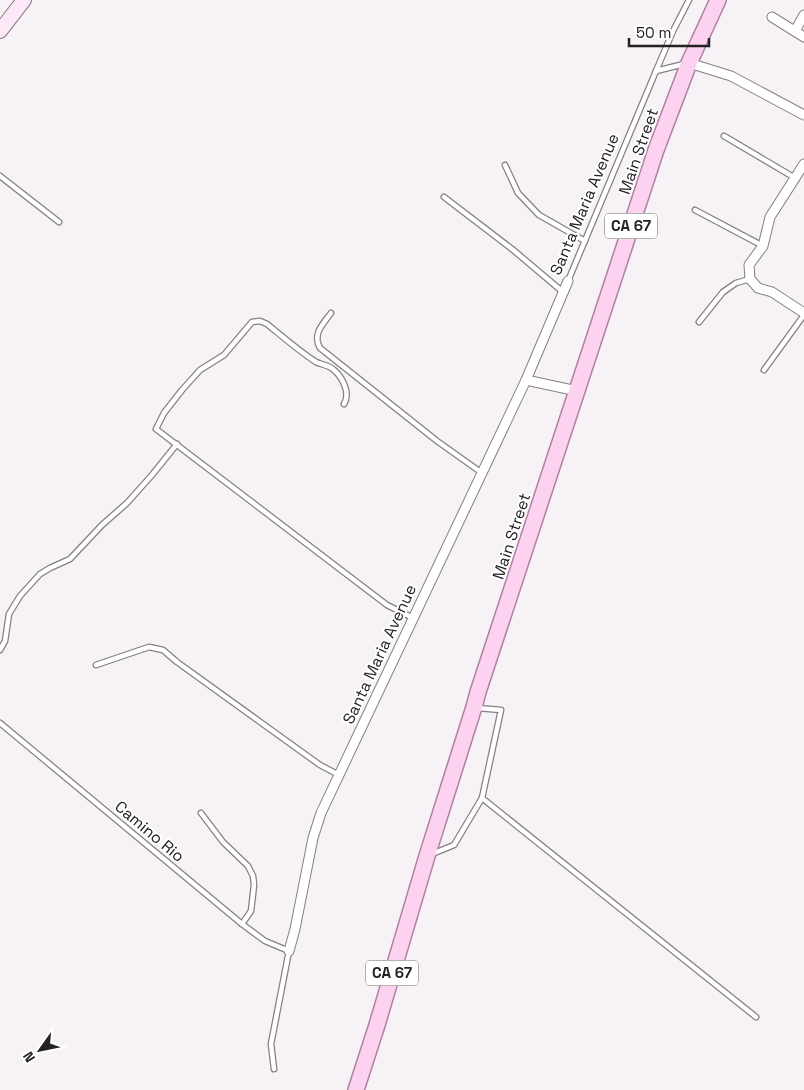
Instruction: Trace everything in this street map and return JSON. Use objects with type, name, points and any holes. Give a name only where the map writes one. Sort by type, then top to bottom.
[{"type":"main road","name":"Main Street","points":[[356,1090],[481,683],[656,150],[689,63],[718,0]]},
{"type":"street","points":[[0,31],[24,0]]},
{"type":"street","points":[[795,30],[804,15]]},
{"type":"street","points":[[772,17],[804,37]]},
{"type":"street","points":[[689,63],[731,76],[804,115]]},
{"type":"street","points":[[804,164],[770,217],[763,246],[749,265],[750,278],[758,288],[772,292],[804,314]]},
{"type":"street","name":"Santa Maria Avenue","points":[[289,951],[296,929],[313,838],[321,813],[526,380],[568,281]]},
{"type":"street","points":[[526,380],[577,391]]},
{"type":"lane","name":"Santa Maria Avenue","points":[[568,281],[673,31],[689,0]]},
{"type":"lane","points":[[656,71],[689,63]]},
{"type":"lane","points":[[724,136],[795,178]]},
{"type":"lane","points":[[506,165],[518,193],[539,215],[585,241]]},
{"type":"lane","points":[[0,176],[59,222]]},
{"type":"lane","points":[[444,198],[512,249],[563,292]]},
{"type":"lane","points":[[695,210],[763,246]]},
{"type":"lane","points":[[699,322],[723,292],[736,283],[750,278]]},
{"type":"lane","points":[[331,313],[318,331],[317,338],[320,348],[437,441],[482,472]]},
{"type":"lane","points":[[764,370],[804,314]]},
{"type":"lane","points":[[344,404],[347,395],[346,388],[339,375],[333,369],[316,361],[266,324],[260,321],[252,322],[224,355],[200,370],[164,413],[156,429],[387,605],[413,618]]},
{"type":"lane","points":[[0,650],[5,641],[9,614],[20,596],[40,574],[70,560],[127,503],[177,444]]},
{"type":"lane","points":[[96,665],[149,647],[164,650],[320,765],[339,775]]},
{"type":"lane","points":[[427,856],[454,844],[482,798],[501,710],[474,707]]},
{"type":"lane","name":"Camino Rio","points":[[0,723],[242,924],[265,941],[289,951]]},
{"type":"lane","points":[[482,798],[756,1017]]},
{"type":"lane","points":[[201,813],[223,842],[248,866],[253,876],[254,885],[251,911],[242,924]]},
{"type":"lane","points":[[274,1069],[271,1044],[289,951]]}]
